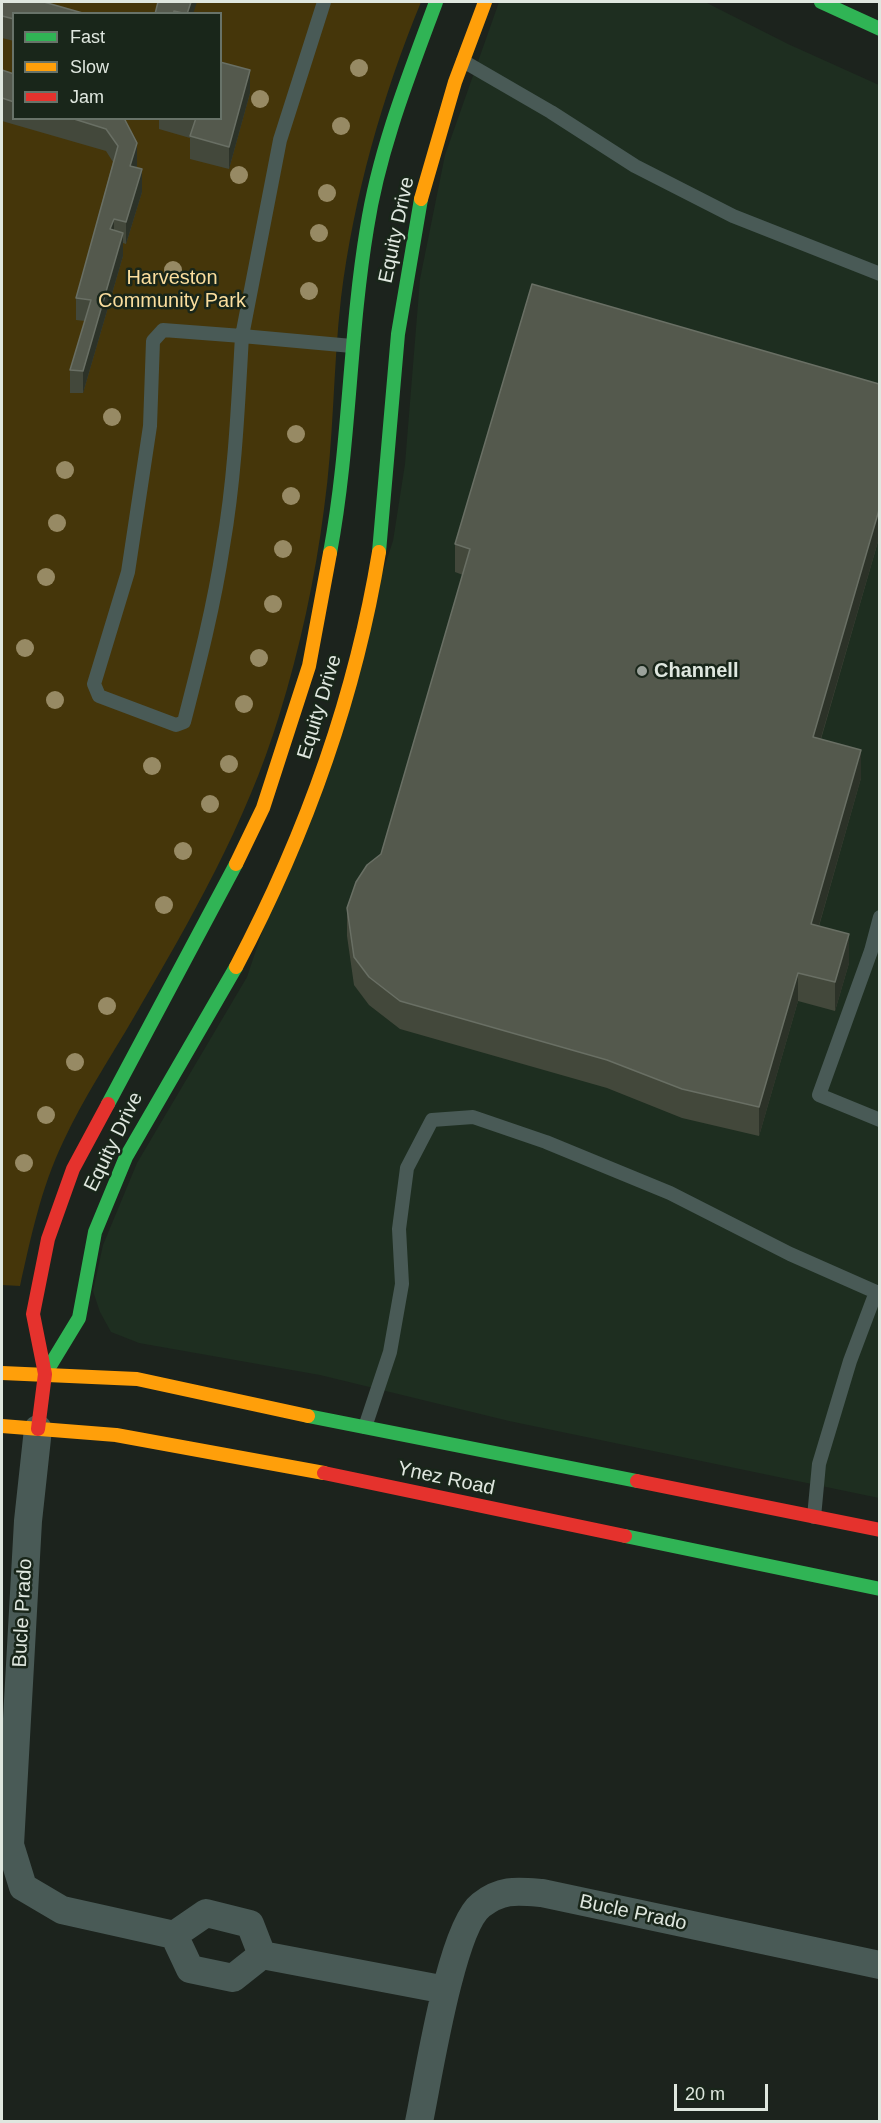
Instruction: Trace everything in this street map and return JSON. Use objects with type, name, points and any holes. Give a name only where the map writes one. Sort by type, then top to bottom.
[{"type":"street","name":"Equity Drive","points":[[38,1429],[45,1374],[33,1314],[48,1239],[74,1168],[231,876],[263,808],[306,676],[324,600],[340,498],[352,346],[367,226],[396,112],[436,2]]},
{"type":"street","name":"Equity Drive","points":[[45,1374],[80,1316],[91,1245],[110,1191],[157,1097],[254,934],[282,873],[331,744],[356,660],[374,582],[387,494],[398,332],[410,256],[447,104],[485,2]]},
{"type":"street","points":[[821,2],[879,28]]},
{"type":"street","name":"Ynez Road","points":[[2,1373],[137,1379],[879,1530]]},
{"type":"street","name":"Ynez Road","points":[[2,1426],[116,1435],[241,1456],[879,1589]]},
{"type":"street","name":"Bucle Prado","points":[[38,1429],[28,1521],[10,1845],[23,1887],[62,1910],[174,1935]]},
{"type":"street","name":"Bucle Prado","points":[[419,2121],[453,1955],[479,1906],[508,1890],[542,1893],[879,1965]]},
{"type":"street","points":[[262,1955],[250,1923],[206,1913],[174,1935],[190,1969],[233,1978],[262,1955],[446,1990]]},
{"type":"lane","points":[[324,2],[279,140],[242,336],[236,438],[224,545],[211,612],[184,722],[176,726],[99,696],[94,684],[128,572],[150,426],[153,341],[163,330],[242,336],[352,346]]},
{"type":"lane","points":[[463,61],[550,112],[635,166],[733,216],[879,274]]},
{"type":"lane","points":[[879,917],[871,951],[819,1095],[879,1120]]},
{"type":"lane","points":[[365,1427],[390,1352],[402,1284],[399,1229],[406,1168],[432,1120],[473,1117],[546,1142],[670,1193],[790,1254],[878,1285],[850,1361],[819,1464],[814,1517]]},
{"type":"shaded area","points":[[499,2],[705,2],[788,44],[879,85],[879,1498],[509,1421],[320,1375],[139,1343],[111,1332],[100,1312],[93,1291],[103,1245],[137,1163],[247,977],[393,541],[405,464],[420,279],[445,155]]},
{"type":"green space","name":"Harveston Community Park","points":[[2,2],[421,2],[382,110],[354,222],[341,298],[330,456],[320,535],[300,639],[279,716],[250,795],[215,871],[176,945],[88,1094],[55,1159],[33,1231],[20,1286],[2,1285]]},
{"type":"building","points":[[2,2],[44,2],[79,12],[12,12],[12,18],[2,16]]},
{"type":"building","points":[[158,2],[191,2],[188,12],[156,12]]},
{"type":"building","points":[[222,63],[250,70],[229,147],[190,136],[195,120],[222,120]]},
{"type":"building","points":[[2,70],[12,73],[12,101],[2,98]]},
{"type":"building","points":[[77,120],[125,120],[137,143],[130,166],[142,169],[126,222],[114,219],[110,229],[123,233],[83,371],[70,370],[91,300],[76,298],[118,146],[106,129]]},
{"type":"building","name":"Channell","points":[[532,284],[879,384],[879,510],[813,737],[861,750],[811,924],[849,934],[835,982],[798,973],[759,1107],[682,1089],[607,1060],[400,1001],[369,977],[354,957],[347,908],[356,882],[367,865],[381,854],[470,549],[455,544]]},
{"type":"traffic: fast","points":[[330,553],[342,472],[356,309],[372,199],[396,113],[436,2]]},
{"type":"traffic: fast","points":[[821,2],[880,29]]},
{"type":"traffic: fast","points":[[379,552],[398,334],[421,199]]},
{"type":"traffic: fast","points":[[108,1104],[236,864]]},
{"type":"traffic: fast","points":[[45,1374],[79,1318],[95,1232],[126,1157],[236,967]]},
{"type":"traffic: fast","points":[[308,1416],[637,1481]]},
{"type":"traffic: fast","points":[[625,1536],[880,1589]]},
{"type":"traffic: slow","points":[[421,199],[455,82],[485,2]]},
{"type":"traffic: slow","points":[[236,967],[284,867],[324,765],[356,660],[379,552]]},
{"type":"traffic: slow","points":[[236,864],[263,808],[309,666],[330,553]]},
{"type":"traffic: slow","points":[[2,1373],[137,1379],[308,1416]]},
{"type":"traffic: slow","points":[[2,1426],[116,1435],[324,1473]]},
{"type":"traffic: jam","points":[[38,1429],[45,1374],[33,1314],[48,1239],[73,1169],[108,1104]]},
{"type":"traffic: jam","points":[[324,1473],[625,1536]]},
{"type":"traffic: jam","points":[[637,1481],[880,1530]]},
{"type":"place","name":"Channell","points":[[642,671]]}]
